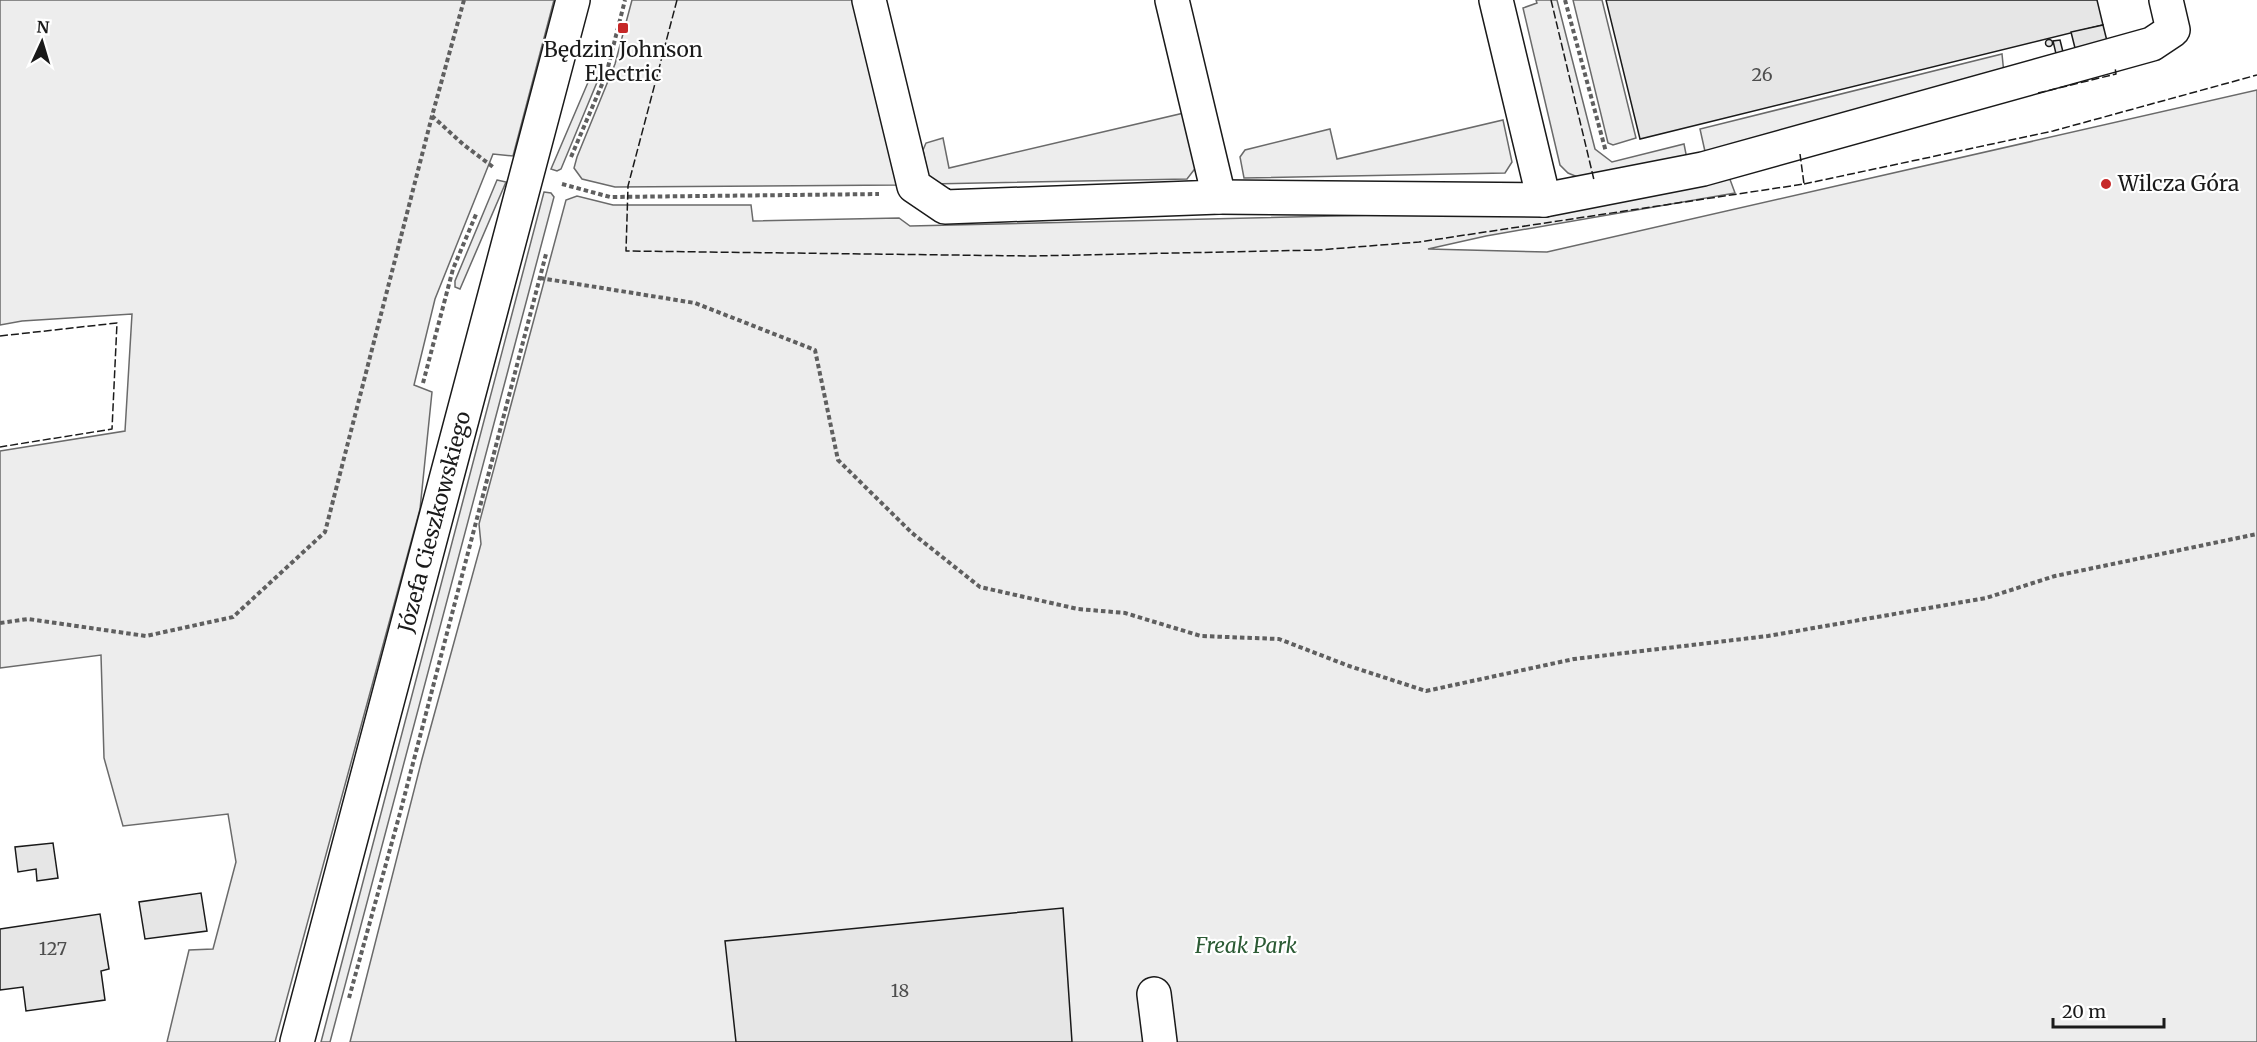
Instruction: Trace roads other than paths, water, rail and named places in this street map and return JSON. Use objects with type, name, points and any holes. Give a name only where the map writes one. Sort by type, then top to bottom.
[{"type":"street","name":"Józefa Cieszkowskiego","points":[[297,1042],[573,0]]},
{"type":"street","points":[[869,0],[914,186],[945,207],[1219,196],[1544,200],[1703,169],[2152,44],[2173,30],[2166,0]]},
{"type":"street","points":[[1172,0],[1219,196]]},
{"type":"street","points":[[1496,0],[1544,200]]},
{"type":"street","points":[[1154,994],[1160,1042]]},
{"type":"place","name":"Będzin Johnson Electric","points":[[623,28]]},
{"type":"place","name":"Wilcza Góra","points":[[2106,184]]},
{"type":"park label","name":"Freak Park","points":[[1246,946]]}]
